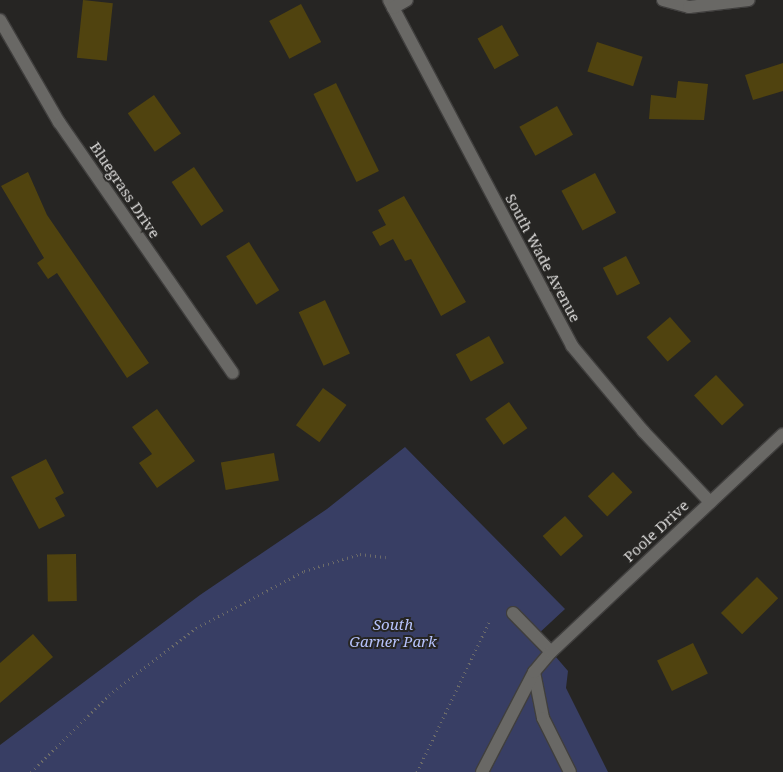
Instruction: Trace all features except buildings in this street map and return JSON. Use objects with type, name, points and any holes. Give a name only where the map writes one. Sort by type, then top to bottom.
[{"type":"street","points":[[391,4],[407,0]]},
{"type":"street","points":[[663,0],[689,7],[749,0]]},
{"type":"street","name":"South Wade Avenue","points":[[391,4],[572,346],[642,431],[710,502]]},
{"type":"street","name":"Bluegrass Drive","points":[[0,20],[59,122],[232,373]]},
{"type":"street","name":"Poole Drive","points":[[482,772],[534,672],[551,652],[783,434]]},
{"type":"street","points":[[513,613],[551,652]]},
{"type":"street","points":[[534,672],[543,718],[570,772]]},
{"type":"path","points":[[31,772],[154,656],[235,604],[347,556],[386,557]]},
{"type":"path","points":[[417,772],[490,620]]},
{"type":"green space","name":"South Garner Park","points":[[405,447],[565,609],[537,635],[568,671],[566,688],[608,772],[0,772],[0,745],[200,595],[327,509]]}]
